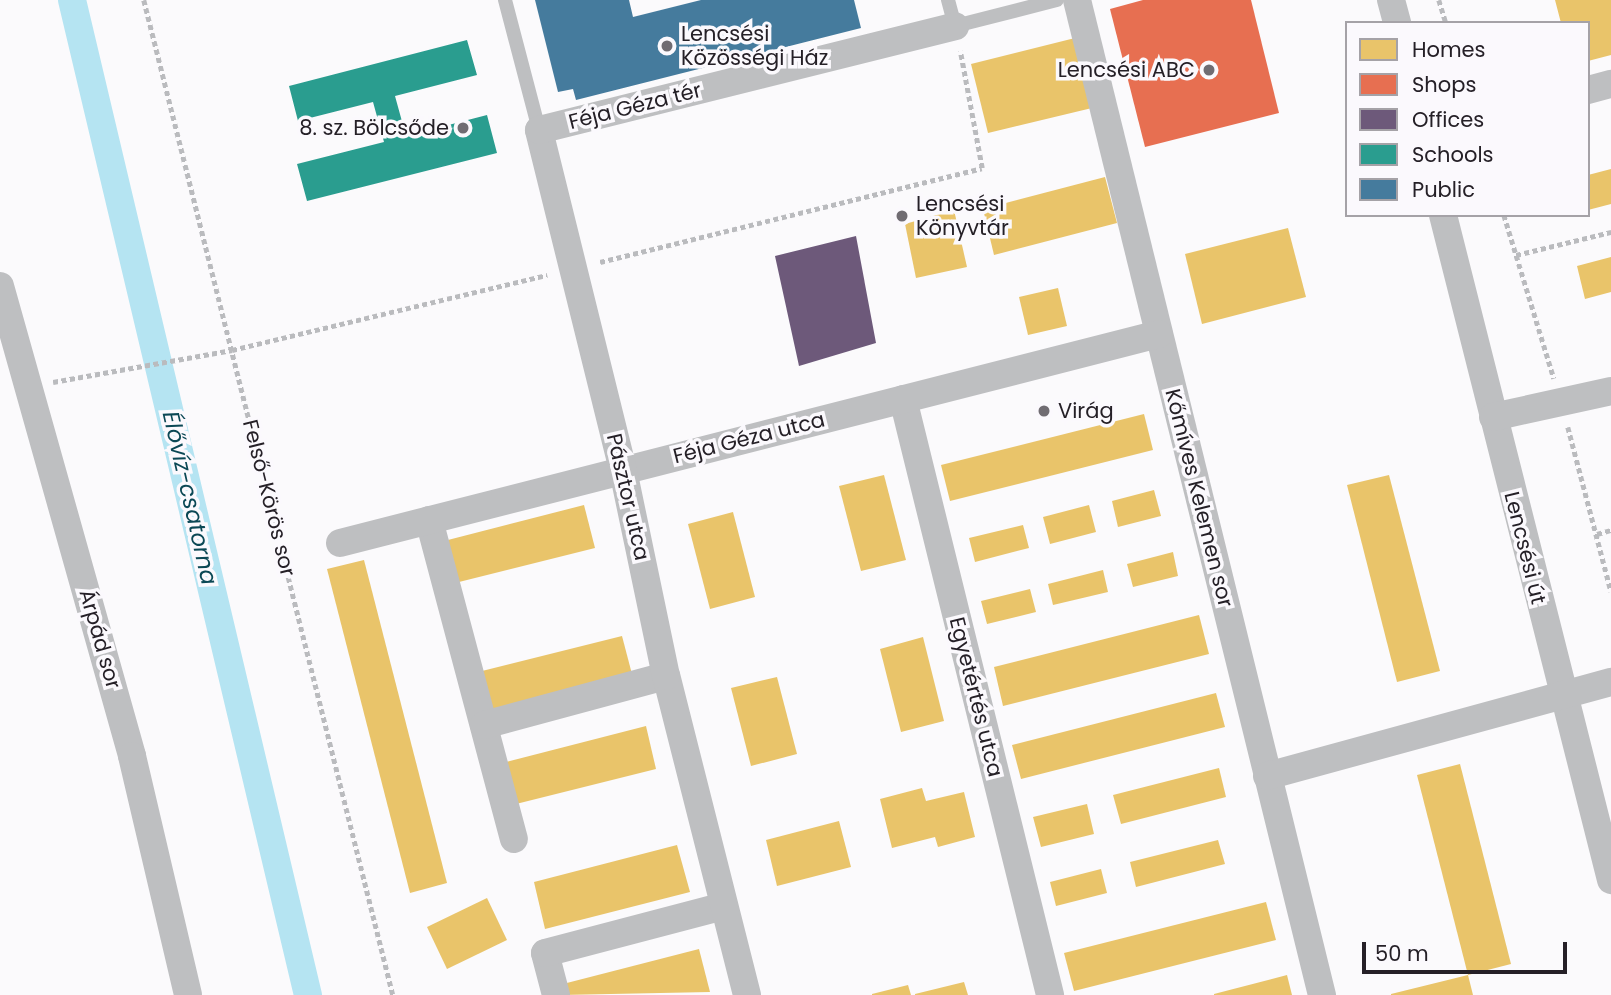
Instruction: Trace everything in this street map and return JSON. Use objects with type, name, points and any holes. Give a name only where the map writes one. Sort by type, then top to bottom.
[{"type":"street","name":"Kőmíves Kelemen sor","points":[[1077,0],[1322,995]]},
{"type":"street","points":[[1391,0],[1396,21]]},
{"type":"street","name":"Féja Géza tér","points":[[539,131],[952,13]]},
{"type":"street","points":[[1590,89],[1611,84]]},
{"type":"street","name":"Pásztor utca","points":[[539,131],[623,470],[666,676],[747,995]]},
{"type":"street","name":"Lencsési út","points":[[1444,217],[1561,692],[1611,880]]},
{"type":"street","name":"Árpád sor","points":[[0,286],[132,756],[188,995]]},
{"type":"street","name":"Féja Géza utca","points":[[340,543],[1159,334]]},
{"type":"street","points":[[1493,417],[1611,391]]},
{"type":"street","name":"Egyetértés utca","points":[[903,399],[1050,995]]},
{"type":"street","points":[[429,520],[514,839]]},
{"type":"street","points":[[484,724],[666,676]]},
{"type":"street","points":[[1267,776],[1561,692],[1611,682]]},
{"type":"street","points":[[556,995],[545,953],[724,905]]},
{"type":"lane","name":"Pásztor utca","points":[[505,0],[539,131]]},
{"type":"lane","name":"Féja Géza tér","points":[[952,13],[1057,0]]},
{"type":"path","name":"Felső-Körös sor","points":[[144,0],[393,995]]},
{"type":"path","points":[[1439,0],[1445,21]]},
{"type":"path","points":[[88,377],[232,351],[982,168],[952,13]]},
{"type":"path","points":[[1516,255],[1611,232]]},
{"type":"path","points":[[1611,530],[1597,534],[1611,592]]},
{"type":"building: Homes","points":[[1555,0],[1611,0],[1611,55],[1590,60],[1590,21],[1560,21]]},
{"type":"building: Homes","points":[[1075,38],[1092,108],[988,133],[971,64]]},
{"type":"building: Homes","points":[[1611,169],[1611,204],[1590,209],[1590,174]]},
{"type":"building: Homes","points":[[1105,177],[1117,223],[994,255],[983,209]]},
{"type":"building: Homes","points":[[954,210],[967,267],[916,278],[905,224]]},
{"type":"building: Homes","points":[[1288,228],[1306,297],[1202,324],[1185,254]]},
{"type":"building: Homes","points":[[1611,257],[1611,292],[1585,299],[1577,266]]},
{"type":"building: Homes","points":[[1058,288],[1067,326],[1028,335],[1019,297]]},
{"type":"building: Homes","points":[[1144,414],[1153,450],[950,501],[941,465]]},
{"type":"building: Homes","points":[[884,475],[906,560],[861,571],[839,486]]},
{"type":"building: Homes","points":[[1389,475],[1440,671],[1397,682],[1347,485]]},
{"type":"building: Homes","points":[[1154,490],[1161,516],[1118,527],[1112,501]]},
{"type":"building: Homes","points":[[584,505],[595,548],[455,583],[444,541]]},
{"type":"building: Homes","points":[[1089,505],[1096,532],[1050,544],[1043,517]]},
{"type":"building: Homes","points":[[733,512],[755,597],[710,609],[688,524]]},
{"type":"building: Homes","points":[[1023,525],[1029,548],[975,562],[969,538]]},
{"type":"building: Homes","points":[[1173,552],[1178,576],[1133,587],[1127,564]]},
{"type":"building: Homes","points":[[364,560],[447,883],[410,893],[327,569]]},
{"type":"building: Homes","points":[[1103,570],[1108,592],[1053,605],[1048,584]]},
{"type":"building: Homes","points":[[1030,589],[1036,612],[987,624],[981,601]]},
{"type":"building: Homes","points":[[1199,615],[1209,654],[1003,706],[994,667]]},
{"type":"building: Homes","points":[[622,636],[633,678],[493,714],[482,671]]},
{"type":"building: Homes","points":[[923,637],[944,721],[901,732],[880,649]]},
{"type":"building: Homes","points":[[777,677],[797,754],[751,766],[731,688]]},
{"type":"building: Homes","points":[[1216,693],[1225,727],[1021,779],[1012,745]]},
{"type":"building: Homes","points":[[646,726],[656,769],[516,804],[506,762]]},
{"type":"building: Homes","points":[[1460,764],[1511,964],[1468,975],[1417,775]]},
{"type":"building: Homes","points":[[1219,768],[1226,797],[1121,824],[1113,795]]},
{"type":"building: Homes","points":[[922,788],[926,801],[964,792],[975,837],[938,847],[935,837],[892,848],[880,799]]},
{"type":"building: Homes","points":[[1087,804],[1094,834],[1041,847],[1033,817]]},
{"type":"building: Homes","points":[[839,821],[851,867],[777,886],[766,840]]},
{"type":"building: Homes","points":[[1218,840],[1225,864],[1136,887],[1130,862]]},
{"type":"building: Homes","points":[[677,845],[690,892],[545,929],[534,882]]},
{"type":"building: Homes","points":[[1101,869],[1107,893],[1056,906],[1050,882]]},
{"type":"building: Homes","points":[[487,898],[507,940],[447,969],[427,927]]},
{"type":"building: Homes","points":[[1266,902],[1276,940],[1074,991],[1064,953]]},
{"type":"building: Homes","points":[[699,949],[710,992],[561,995],[559,985]]},
{"type":"building: Homes","points":[[1287,975],[1292,995],[1214,995],[1214,994]]},
{"type":"building: Homes","points":[[1468,975],[1473,995],[1391,995],[1391,994]]},
{"type":"building: Homes","points":[[964,982],[968,995],[915,995],[915,994]]},
{"type":"building: Homes","points":[[908,985],[911,995],[872,995],[872,994]]},
{"type":"building: Shops","points":[[1143,0],[1251,0],[1279,113],[1145,147],[1110,9]]},
{"type":"building: Offices","points":[[856,236],[876,343],[799,366],[775,256]]},
{"type":"building: Schools","name":"8. sz. Bölcsőde","points":[[467,40],[477,75],[395,96],[406,136],[487,115],[497,153],[307,201],[297,164],[384,142],[373,102],[298,121],[289,86]]},
{"type":"building: Public","name":"Lencsési Közösségi Ház","points":[[535,0],[629,0],[633,17],[701,0],[854,0],[861,28],[576,100],[573,89],[558,92]]},
{"type":"waterway","name":"Élővíz-csatorna","points":[[72,0],[308,995]]},
{"type":"place","name":"Lencsési Közösségi Ház","points":[[667,46]]},
{"type":"place","name":"Lencsési ABC","points":[[1209,70]]},
{"type":"place","name":"8. sz. Bölcsőde","points":[[463,128]]},
{"type":"place","name":"Lencsési Könyvtár","points":[[902,216]]},
{"type":"place","name":"Virág","points":[[1044,411]]}]
